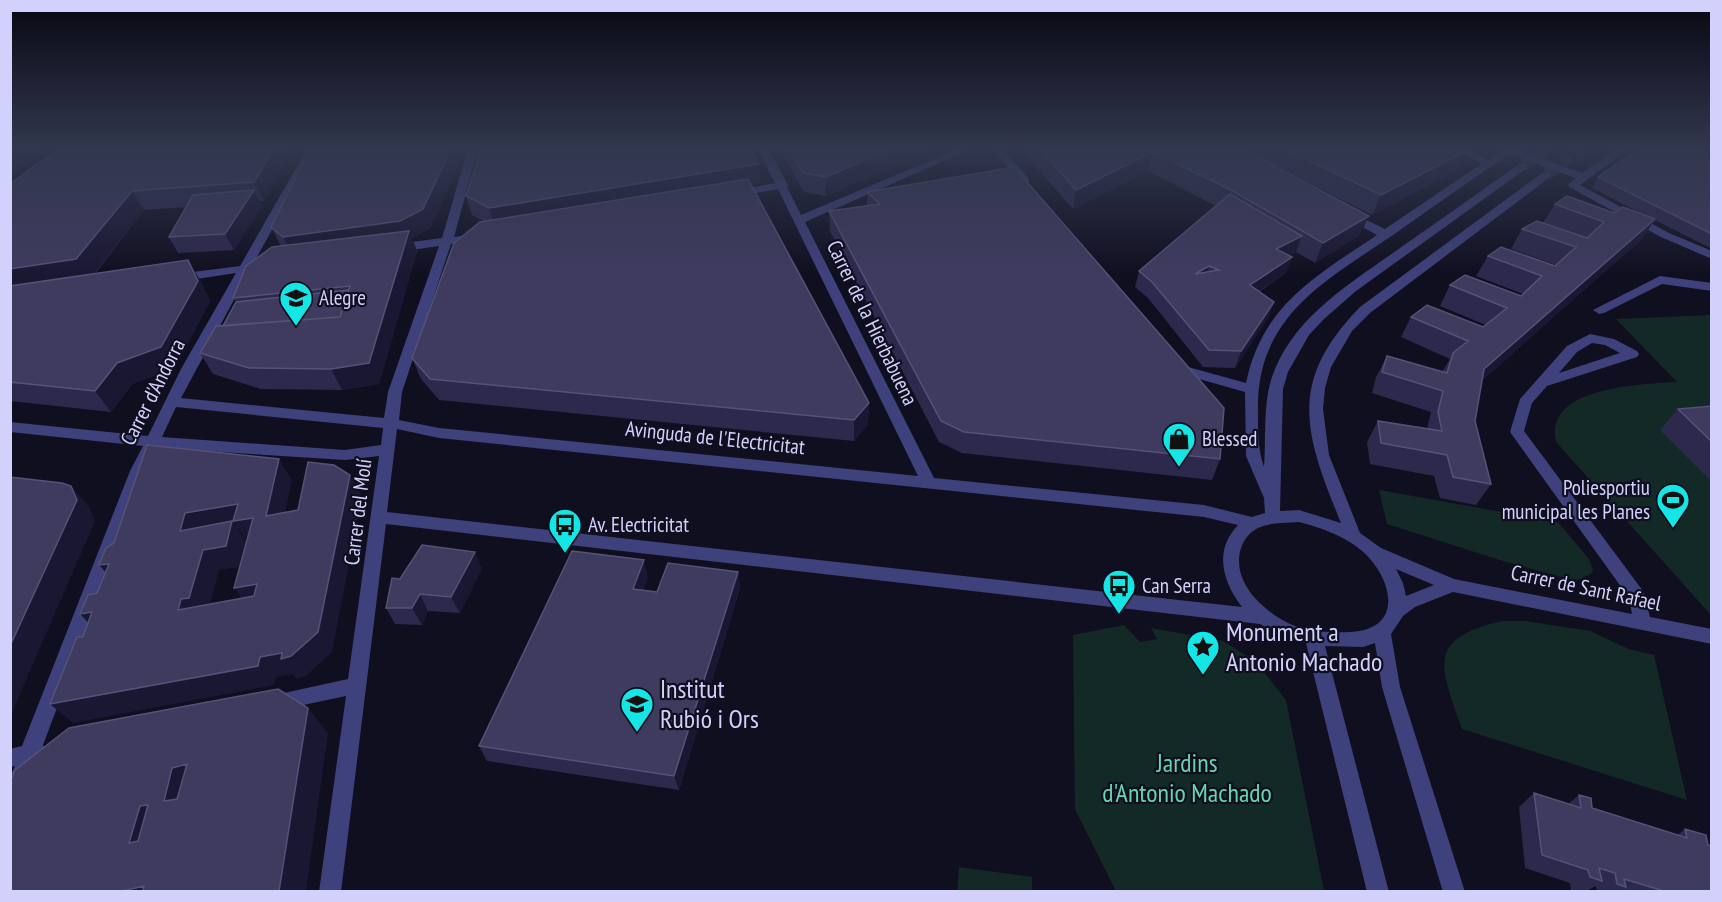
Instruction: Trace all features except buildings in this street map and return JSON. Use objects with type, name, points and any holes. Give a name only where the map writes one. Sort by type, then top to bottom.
[{"type":"street","name":"Carrer d'Andorra","points":[[10,804],[20,756],[138,471],[188,369],[289,191]]},
{"type":"street","name":"Carrer del Molí","points":[[330,891],[395,392],[447,240],[461,191]]},
{"type":"street","points":[[722,196],[749,191]]},
{"type":"street","name":"Carrer de la Hierbabuena","points":[[786,191],[929,483]]},
{"type":"street","points":[[799,220],[867,191]]},
{"type":"street","points":[[1270,495],[1256,464],[1250,412],[1258,357],[1266,335],[1285,309],[1311,285],[1448,191]]},
{"type":"street","points":[[1273,517],[1270,495],[1274,440],[1272,417],[1276,388],[1289,356],[1306,330],[1329,305],[1488,191]]},
{"type":"street","points":[[1353,535],[1329,477],[1320,448],[1315,409],[1320,372],[1329,352],[1341,334],[1365,310],[1524,191]]},
{"type":"street","points":[[1595,191],[1681,243],[1712,256]]},
{"type":"street","points":[[1332,207],[1385,234]]},
{"type":"street","points":[[384,249],[486,235]]},
{"type":"street","points":[[163,280],[281,263]]},
{"type":"street","points":[[1599,310],[1660,280],[1712,287]]},
{"type":"street","points":[[1544,382],[1632,354],[1609,342],[1590,338],[1572,349],[1525,402],[1517,432],[1637,596],[1642,622]]},
{"type":"street","points":[[1572,349],[1597,365]]},
{"type":"street","points":[[1168,352],[1183,370],[1252,388]]},
{"type":"street","name":"Avinguda de l'Electricitat","points":[[172,402],[392,423],[439,433],[1204,511],[1252,523]]},
{"type":"street","points":[[10,427],[152,441],[345,455],[388,449]]},
{"type":"street","points":[[380,517],[1265,617]]},
{"type":"street","points":[[1273,517],[1308,518],[1326,522],[1353,535],[1375,553],[1391,573],[1399,596],[1398,610],[1392,622],[1382,633],[1356,641],[1314,639],[1282,628],[1248,603],[1230,570],[1230,551],[1238,535],[1252,523],[1273,517]]},
{"type":"street","name":"Carrer de Sant Rafael","points":[[1375,553],[1452,585],[1712,638]]},
{"type":"street","points":[[1398,610],[1409,602],[1452,585]]},
{"type":"street","points":[[1382,633],[1391,687],[1454,891]]},
{"type":"street","points":[[1314,639],[1378,891]]},
{"type":"street","points":[[259,706],[358,685]]},
{"type":"street","points":[[20,756],[56,748]]},
{"type":"green space","name":"Poliesportiu municipal les Planes","points":[[1711,315],[1711,615],[1556,442],[1556,424],[1564,410],[1579,399],[1598,392],[1641,384],[1677,382],[1616,319]]},
{"type":"green space","points":[[1379,490],[1558,522],[1589,559],[1593,570],[1591,574],[1578,580],[1565,578],[1387,524]]},
{"type":"green space","points":[[1503,621],[1525,621],[1590,631],[1629,649],[1654,655],[1687,800],[1462,729],[1448,688],[1445,658],[1450,646],[1461,636],[1478,628]]},
{"type":"green space","name":"Jardins d'Antonio Machado","points":[[1124,625],[1140,642],[1157,639],[1151,628],[1223,641],[1255,661],[1286,700],[1324,891],[1116,891],[1075,809],[1073,635]]},
{"type":"green space","points":[[959,867],[1032,877],[1032,891],[957,891]]},
{"type":"place","name":"Alegre","points":[[296,327]]},
{"type":"place","name":"Blessed","points":[[1179,468]]},
{"type":"place","name":"Poliesportiu municipal les Planes","points":[[1673,529]]},
{"type":"place","name":"Av. Electricitat","points":[[565,554]]},
{"type":"place","name":"Can Serra","points":[[1119,615]]},
{"type":"place","name":"Monument a Antonio Machado","points":[[1203,676]]},
{"type":"place","name":"Institut Rubió i Ors","points":[[637,733]]}]
